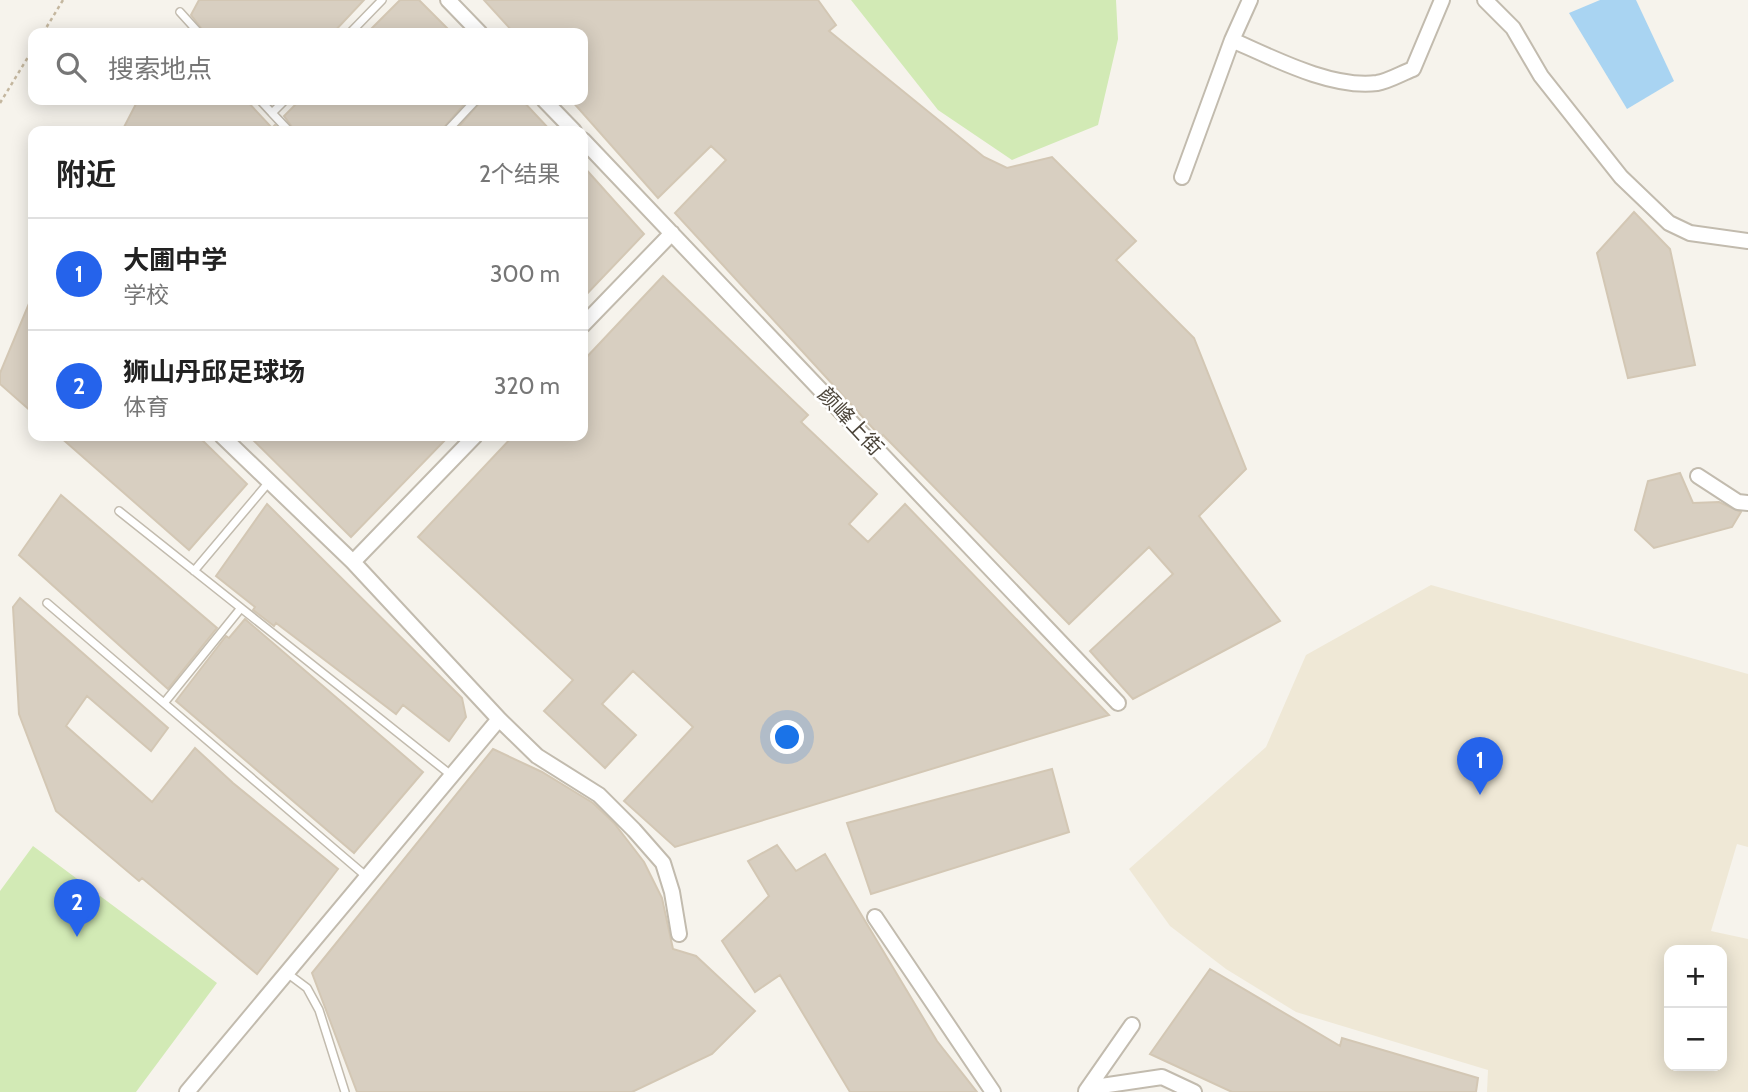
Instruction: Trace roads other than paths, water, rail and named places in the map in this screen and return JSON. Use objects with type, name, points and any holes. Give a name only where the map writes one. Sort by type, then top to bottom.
[{"type":"street","points":[[448,0],[475,28]]},
{"type":"street","points":[[1182,177],[1250,0]]},
{"type":"street","points":[[1233,40],[1278,61],[1330,80],[1378,83],[1413,69],[1442,0]]},
{"type":"street","points":[[1485,0],[1513,28],[1541,76],[1620,177],[1669,223],[1689,233],[1748,241]]},
{"type":"street","points":[[549,105],[569,126]]},
{"type":"street","name":"颜峰上街","points":[[588,145],[1118,703]]},
{"type":"street","points":[[588,320],[672,233]]},
{"type":"street","points":[[227,441],[353,562],[499,719],[537,756],[599,795],[634,830],[663,863],[672,892],[678,934]]},
{"type":"street","points":[[353,562],[470,441]]},
{"type":"street","points":[[1698,476],[1738,502],[1748,503]]},
{"type":"street","points":[[187,1092],[499,719]]},
{"type":"street","points":[[875,917],[993,1092]]},
{"type":"street","points":[[1087,1090],[1132,1025]]},
{"type":"street","points":[[1087,1090],[1162,1077],[1194,1092]]},
{"type":"lane","points":[[355,28],[382,0]]},
{"type":"lane","points":[[180,12],[194,28]]},
{"type":"lane","points":[[265,105],[284,126]]},
{"type":"lane","points":[[272,113],[280,105]]},
{"type":"lane","points":[[452,126],[471,105]]},
{"type":"lane","points":[[194,571],[269,482]]},
{"type":"lane","points":[[119,511],[452,775]]},
{"type":"lane","points":[[47,603],[367,877]]},
{"type":"lane","points":[[164,703],[242,608]]},
{"type":"lane","points":[[286,973],[307,988],[319,1010],[345,1092]]},
{"type":"water","points":[[1600,0],[1636,0],[1674,81],[1627,109],[1569,13]]},
{"type":"place","name":"大圃中学","points":[[1480,795]]},
{"type":"place","name":"狮山丹邱足球场","points":[[77,937]]}]
